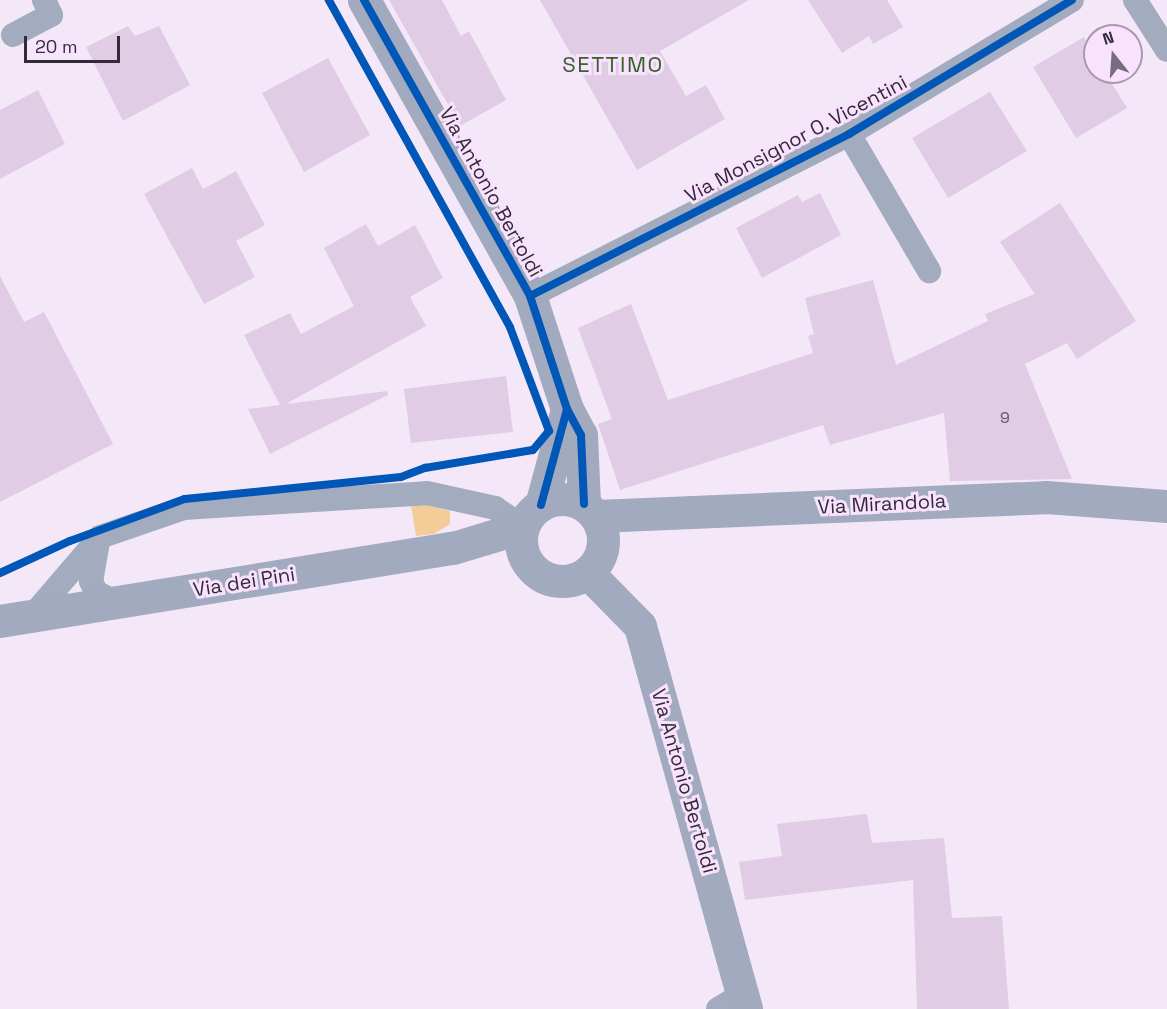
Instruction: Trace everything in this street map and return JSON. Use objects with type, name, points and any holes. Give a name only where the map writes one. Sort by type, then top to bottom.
[{"type":"street","points":[[12,36],[51,15],[44,0]]},
{"type":"street","name":"Via Antonio Bertoldi","points":[[364,0],[530,296],[567,409],[581,435],[590,510]]},
{"type":"street","name":"Via Monsignor O. Vicentini","points":[[530,296],[849,134],[1072,0]]},
{"type":"street","points":[[1135,0],[1167,50]]},
{"type":"street","points":[[849,134],[929,271]]},
{"type":"street","points":[[34,614],[100,537],[184,508],[427,493],[532,516],[566,498],[590,510],[604,536],[601,556],[588,573],[572,580],[554,580],[538,573],[526,560],[521,543],[532,516],[567,409]]},
{"type":"street","name":"Via Mirandola","points":[[590,510],[1046,497],[1167,506]]},
{"type":"street","name":"Via dei Pini","points":[[0,621],[453,548],[532,516]]},
{"type":"street","points":[[100,537],[91,566],[91,581],[96,591],[117,603]]},
{"type":"street","name":"Via dei Pini","points":[[453,548],[526,560]]},
{"type":"street","name":"Via Antonio Bertoldi","points":[[588,573],[640,626],[736,1004]]},
{"type":"shaded area","points":[[410,500],[450,511],[450,524],[434,534],[416,536]]},
{"type":"building","points":[[389,0],[442,0],[461,36],[469,31],[506,100],[460,126]]},
{"type":"building","points":[[540,0],[749,0],[660,51],[686,96],[706,85],[725,119],[637,170]]},
{"type":"building","points":[[808,0],[887,0],[903,27],[873,44],[869,36],[842,53]]},
{"type":"building","points":[[128,26],[135,36],[159,26],[190,85],[123,121],[86,47]]},
{"type":"building","points":[[1083,38],[1083,84],[1112,84],[1127,108],[1076,138],[1033,67]]},
{"type":"building","points":[[328,58],[370,135],[304,172],[262,93]]},
{"type":"building","points":[[38,90],[65,144],[0,179],[0,110]]},
{"type":"building","points":[[990,92],[1027,151],[948,198],[912,138]]},
{"type":"building","points":[[192,168],[203,189],[236,171],[265,225],[236,241],[255,277],[204,304],[144,194]]},
{"type":"building","points":[[820,193],[841,235],[762,278],[736,228],[798,195],[802,202]]},
{"type":"building","points":[[1060,203],[1136,321],[1077,359],[1067,343],[1025,364],[1072,479],[950,481],[944,413],[830,445],[823,425],[620,490],[598,424],[612,419],[578,328],[631,304],[668,400],[813,353],[808,336],[814,334],[805,298],[873,280],[896,365],[988,321],[985,314],[1035,294],[1000,242]]},
{"type":"building","points":[[366,224],[378,246],[415,225],[443,278],[410,297],[426,326],[286,404],[387,391],[388,395],[270,454],[248,409],[280,405],[244,335],[290,313],[301,334],[354,306],[324,248]]},
{"type":"building","points":[[0,276],[24,322],[44,312],[113,444],[0,502]]},
{"type":"building","points":[[506,376],[513,432],[411,443],[404,389]]},
{"type":"building","points":[[867,814],[872,843],[944,838],[952,918],[1002,916],[1009,1009],[917,1009],[913,880],[745,900],[739,862],[782,856],[777,824]]},
{"type":"cycle path","points":[[0,573],[70,541],[185,499],[401,477],[425,468],[533,450],[549,431],[510,327],[329,0]]},
{"type":"cycle path","points":[[364,0],[530,296],[567,409],[581,435],[584,504]]},
{"type":"cycle path","points":[[530,296],[849,134],[1072,0]]},
{"type":"cycle path","points":[[541,505],[567,409]]},
{"type":"district","name":"SETTIMO","points":[[613,65]]}]
